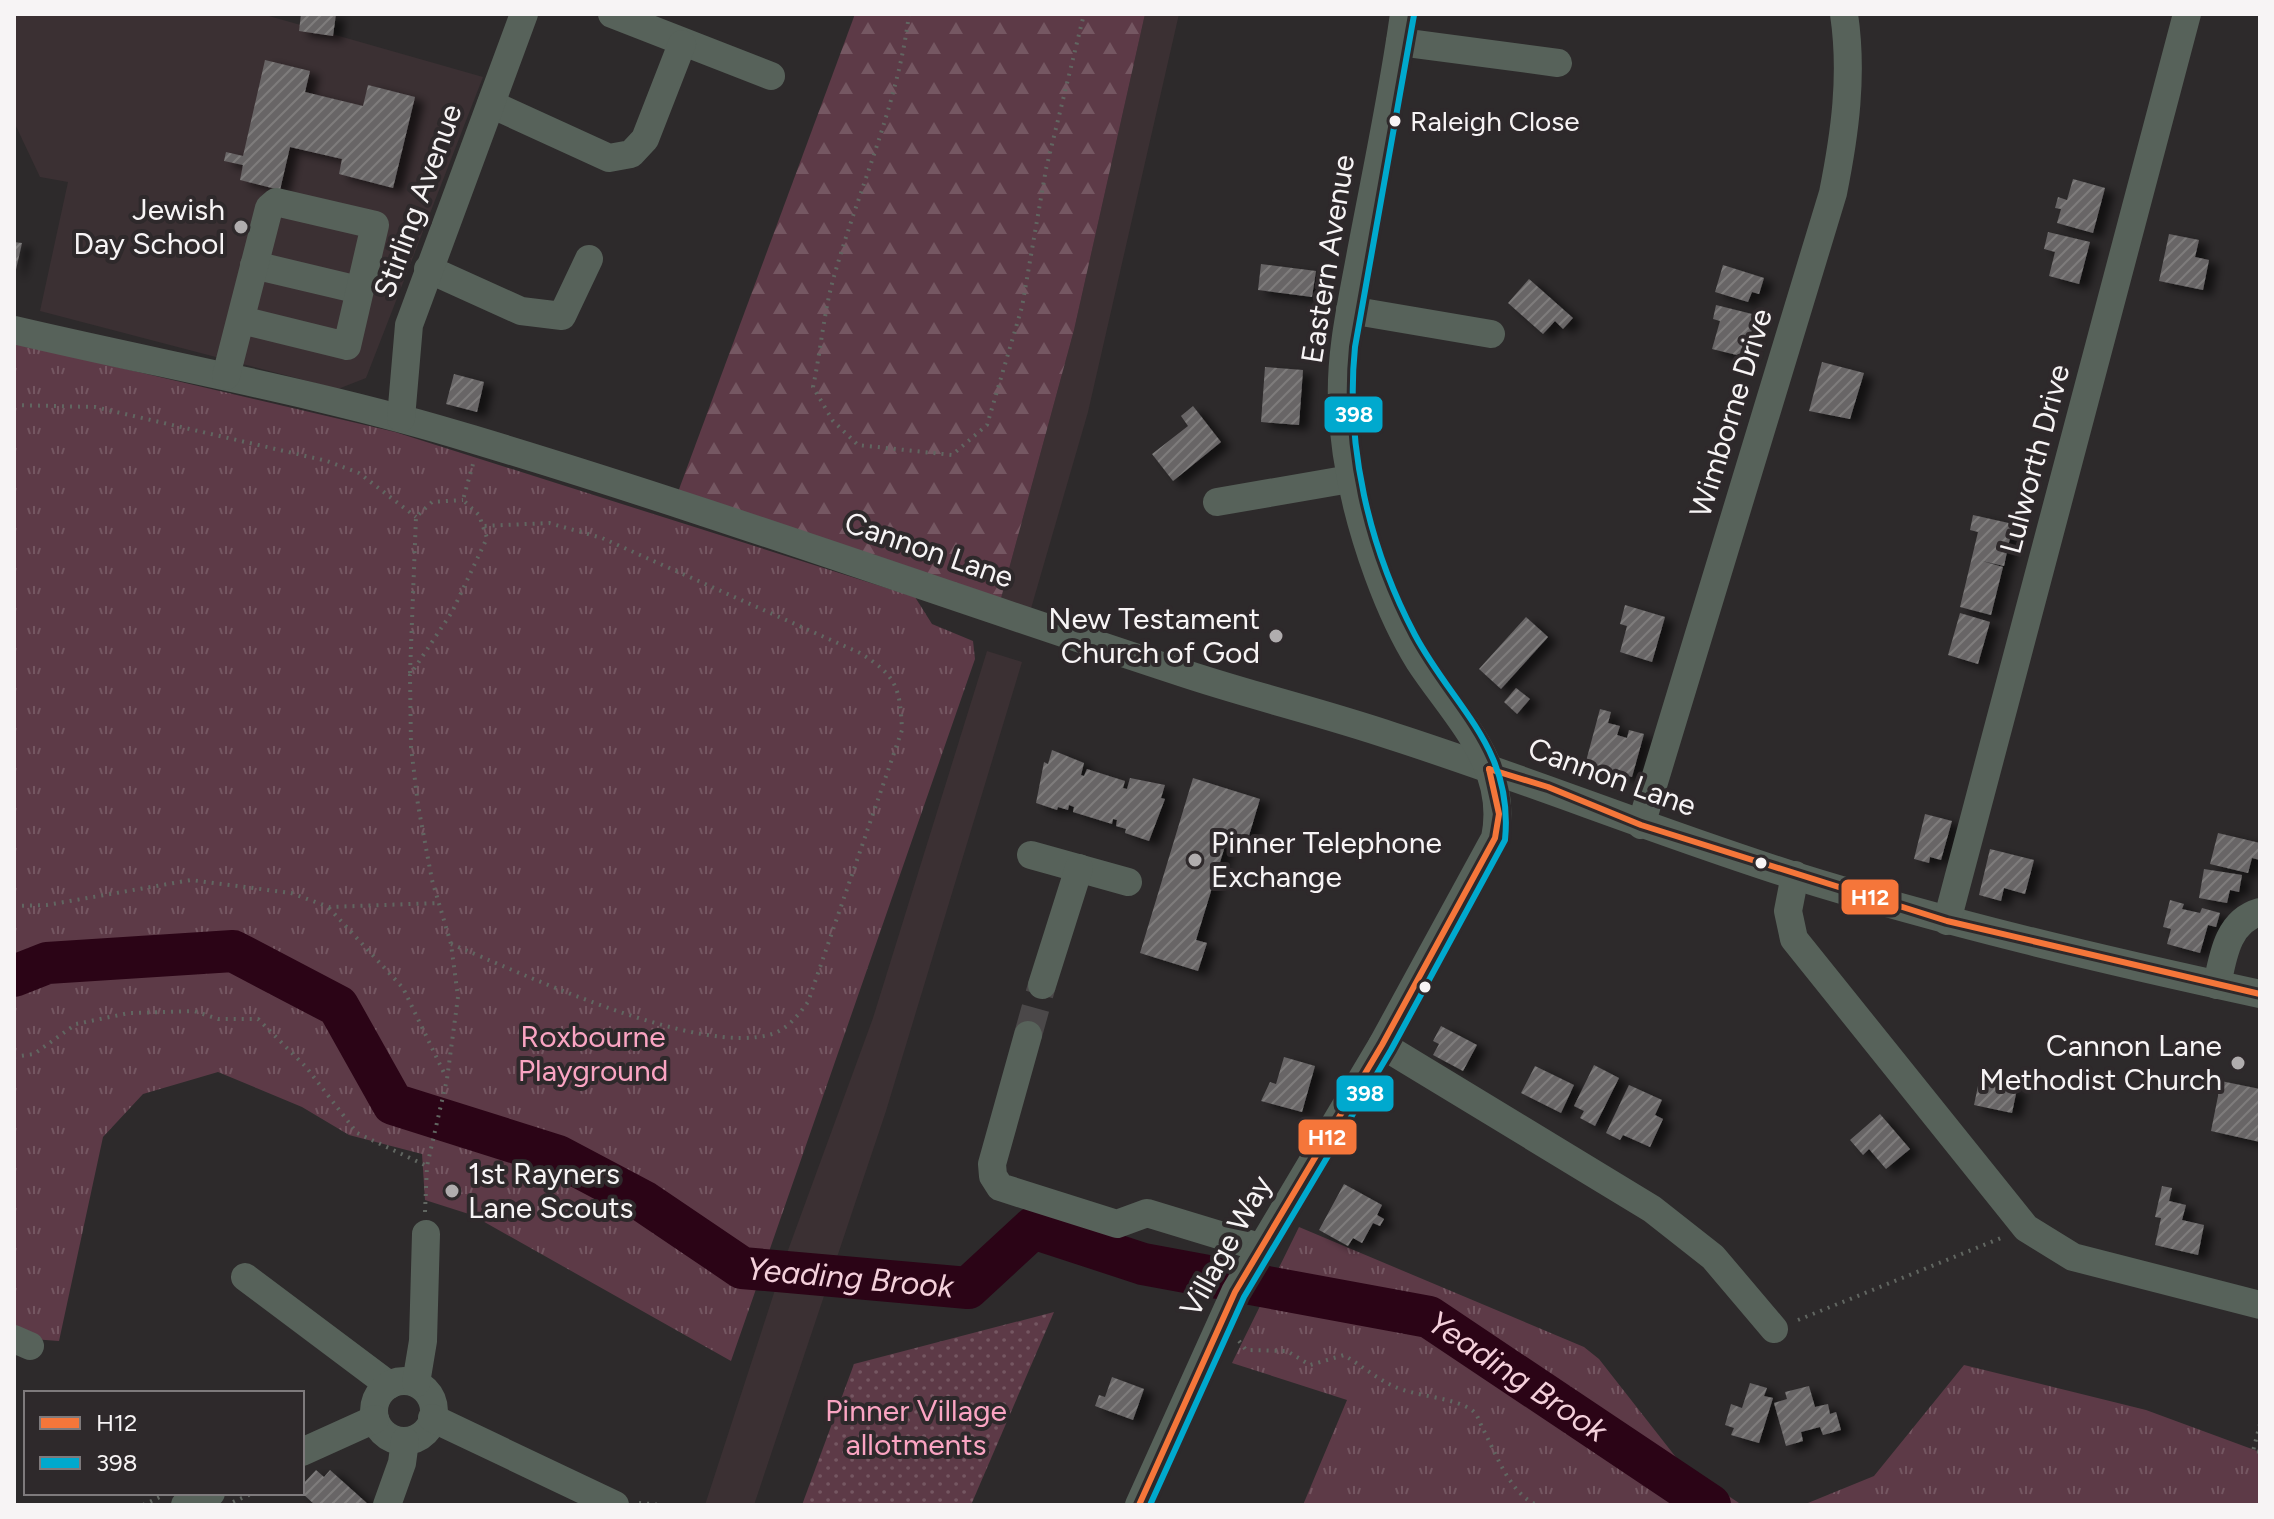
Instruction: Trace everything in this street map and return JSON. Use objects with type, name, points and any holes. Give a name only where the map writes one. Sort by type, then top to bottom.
[{"type":"street","name":"Stirling Avenue","points":[[401,418],[409,325],[524,14]]},
{"type":"street","points":[[612,14],[682,44],[771,76]]},
{"type":"street","name":"Eastern Avenue","points":[[1404,14],[1350,310],[1342,401],[1350,479],[1367,543],[1398,622],[1419,661],[1467,726],[1489,769]]},
{"type":"street","name":"Wimborne Drive","points":[[1641,825],[1833,193],[1847,123],[1848,44],[1844,14]]},
{"type":"street","name":"Lulworth Drive","points":[[1947,921],[2187,14]]},
{"type":"street","points":[[1400,42],[1558,63]]},
{"type":"street","points":[[491,104],[609,158],[631,154],[645,139],[682,44]]},
{"type":"street","points":[[226,376],[269,208],[276,202],[375,225],[347,346],[241,320]]},
{"type":"street","points":[[428,269],[521,311],[562,316],[589,259]]},
{"type":"street","points":[[254,265],[359,290]]},
{"type":"street","points":[[1350,310],[1491,334]]},
{"type":"street","name":"Cannon Lane","points":[[14,330],[401,418],[795,539],[1187,674],[1548,787],[1641,825],[1795,875],[1947,921],[2260,994]]},
{"type":"street","points":[[1217,502],[1350,479]]},
{"type":"street","name":"Village Way","points":[[1139,1505],[1248,1270],[1382,1045],[1495,838],[1499,814],[1489,769]]},
{"type":"street","points":[[1031,855],[1076,880],[1128,882]]},
{"type":"street","points":[[1795,875],[1788,911],[1794,939],[2026,1228],[2073,1257],[2260,1305]]},
{"type":"street","points":[[1042,985],[1076,880]]},
{"type":"street","points":[[2217,985],[2231,933],[2246,916],[2260,912]]},
{"type":"street","points":[[1028,1035],[992,1164],[993,1176],[1000,1187],[1117,1224],[1147,1213],[1248,1270]]},
{"type":"street","points":[[1382,1045],[1652,1209],[1713,1257],[1774,1329]]},
{"type":"street","points":[[245,1277],[402,1384],[433,1402],[432,1418],[422,1435],[405,1441],[385,1435],[375,1419],[376,1399],[402,1384],[423,1341],[426,1234]]},
{"type":"street","points":[[432,1418],[623,1504]]},
{"type":"street","points":[[304,1451],[375,1419]]},
{"type":"street","points":[[387,1505],[402,1463],[405,1441]]},
{"type":"street","points":[[185,1505],[207,1495]]},
{"type":"path","points":[[909,14],[904,56],[834,276],[813,387],[833,421],[858,445],[952,455],[987,425],[1022,307],[1046,169],[1084,14]]},
{"type":"path","points":[[14,405],[95,407],[327,461],[359,473],[416,517]]},
{"type":"path","points":[[463,500],[475,456]]},
{"type":"path","points":[[410,675],[452,612],[487,538],[479,515],[463,500],[432,502],[416,517],[410,675],[416,790],[438,903],[451,944],[458,997],[447,1079],[427,1166],[426,1234]]},
{"type":"path","points":[[451,944],[611,1009],[670,1027],[725,1037],[772,1034],[794,1021],[808,1002],[902,730],[901,693],[886,669],[860,653],[602,538],[549,523],[483,526]]},
{"type":"path","points":[[14,906],[47,905],[191,880],[291,893],[329,907],[438,903]]},
{"type":"path","points":[[329,907],[403,988],[447,1079]]},
{"type":"path","points":[[14,1057],[34,1054],[76,1024],[129,1013],[194,1011],[218,1019],[258,1019],[306,1067],[357,1133],[427,1166]]},
{"type":"path","points":[[1774,1329],[2026,1228]]},
{"type":"path","points":[[1233,1333],[1246,1350],[1287,1351],[1310,1365],[1344,1355],[1392,1386],[1432,1400],[1460,1403],[1476,1413],[1502,1460],[1510,1484],[1524,1500],[1537,1505]]},
{"type":"path","points":[[2260,1424],[2253,1451],[2260,1452]]},
{"type":"path","points":[[143,1505],[165,1495]]},
{"type":"path","points":[[226,1505],[248,1495]]},
{"type":"path","points":[[623,1504],[662,1505]]},
{"type":"shaded area","name":"Jewish Day School","points":[[14,14],[262,14],[483,77],[366,378],[338,389],[40,311],[68,182],[40,177],[14,122]]},
{"type":"shaded area","points":[[1145,14],[1179,14],[1088,412],[1030,612],[1000,602],[1074,330]]},
{"type":"shaded area","points":[[987,651],[1022,662],[886,1111],[754,1505],[705,1505],[787,1253],[873,1018]]},
{"type":"green space","points":[[855,14],[1145,14],[1074,330],[1000,602],[678,492]]},
{"type":"green space","name":"Roxbourne Playground","points":[[14,343],[395,432],[915,597],[932,624],[973,641],[975,659],[731,1361],[472,1215],[425,1200],[422,1154],[349,1135],[302,1107],[218,1072],[143,1094],[103,1137],[59,1341],[32,1339],[14,1331]]},
{"type":"green space","points":[[1299,1227],[1584,1347],[1599,1359],[1682,1465],[1742,1505],[1303,1505],[1347,1400],[1232,1363]]},
{"type":"green space","name":"Pinner Village allotments","points":[[1054,1312],[971,1505],[802,1505],[854,1364]]},
{"type":"green space","points":[[1964,1365],[2146,1410],[2260,1452],[2260,1505],[1803,1505],[1874,1476]]},
{"type":"building","points":[[301,14],[336,14],[333,36],[299,31]]},
{"type":"building","points":[[265,60],[310,71],[305,92],[363,106],[368,85],[415,97],[393,188],[339,174],[342,159],[290,147],[280,190],[240,180],[243,165],[224,161],[226,152],[243,156]]},
{"type":"building","points":[[2073,179],[2105,188],[2093,233],[2057,223],[2061,209],[2055,208],[2058,197],[2067,200]]},
{"type":"building","points":[[2048,232],[2090,242],[2079,284],[2049,276],[2055,252],[2044,249]]},
{"type":"building","points":[[2169,234],[2199,240],[2195,257],[2209,260],[2203,290],[2159,281]]},
{"type":"building","points":[[14,242],[22,243],[15,274],[14,273]]},
{"type":"building","points":[[1261,264],[1316,271],[1312,297],[1258,290]]},
{"type":"building","points":[[1723,265],[1764,278],[1759,294],[1752,292],[1748,302],[1715,292]]},
{"type":"building","points":[[1529,279],[1573,318],[1563,329],[1555,321],[1543,334],[1508,303]]},
{"type":"building","points":[[1716,305],[1756,315],[1745,357],[1712,349],[1720,321],[1713,319]]},
{"type":"building","points":[[1822,362],[1864,373],[1850,419],[1809,411]]},
{"type":"building","points":[[1265,367],[1303,370],[1299,425],[1261,422]]},
{"type":"building","points":[[454,374],[484,382],[477,412],[446,404]]},
{"type":"building","points":[[1193,406],[1221,442],[1173,481],[1152,454],[1188,426],[1181,416]]},
{"type":"building","points":[[1973,515],[2013,524],[2004,566],[1982,561],[2003,567],[1991,615],[1960,607],[1978,532],[1970,530]]},
{"type":"building","points":[[1625,605],[1665,617],[1652,662],[1620,652],[1627,626],[1620,624]]},
{"type":"building","points":[[1960,613],[1990,622],[1978,664],[1948,655]]},
{"type":"building","points":[[1526,617],[1548,637],[1501,689],[1479,669]]},
{"type":"building","points":[[1516,688],[1530,699],[1517,714],[1504,702]]},
{"type":"building","points":[[1600,709],[1611,712],[1608,723],[1620,726],[1617,735],[1627,738],[1629,730],[1644,734],[1632,777],[1585,765]]},
{"type":"building","points":[[1052,750],[1084,763],[1081,775],[1084,776],[1087,769],[1125,781],[1123,788],[1127,789],[1130,778],[1165,785],[1161,798],[1165,799],[1149,841],[1125,833],[1126,829],[1116,826],[1117,820],[1113,819],[1112,824],[1073,812],[1074,807],[1069,805],[1068,810],[1058,807],[1057,810],[1036,803],[1044,762],[1048,764]]},
{"type":"building","name":"Pinner Telephone Exchange","points":[[1193,778],[1260,799],[1248,839],[1229,833],[1196,940],[1207,943],[1198,971],[1140,953]]},
{"type":"building","points":[[1925,814],[1952,821],[1941,860],[1930,857],[1929,863],[1914,859]]},
{"type":"building","points":[[2218,833],[2260,843],[2260,860],[2252,858],[2248,873],[2210,864]]},
{"type":"building","points":[[1990,849],[2034,860],[2025,894],[2004,888],[2001,901],[1979,895]]},
{"type":"building","points":[[2204,869],[2242,875],[2239,892],[2230,890],[2227,903],[2199,898]]},
{"type":"building","points":[[2170,900],[2184,904],[2182,909],[2200,913],[2202,908],[2220,913],[2216,927],[2208,925],[2200,953],[2167,944],[2171,929],[2163,927]]},
{"type":"building","points":[[1441,1026],[1477,1045],[1463,1071],[1433,1055],[1439,1044],[1433,1041]]},
{"type":"building","points":[[1284,1057],[1315,1066],[1302,1112],[1261,1101],[1270,1082],[1276,1084]]},
{"type":"building","points":[[1594,1065],[1619,1078],[1595,1126],[1580,1118],[1584,1111],[1574,1106]]},
{"type":"building","points":[[1535,1066],[1574,1085],[1561,1113],[1521,1093]]},
{"type":"building","points":[[1979,1081],[2017,1089],[2012,1113],[1974,1105]]},
{"type":"building","points":[[2221,1081],[2260,1089],[2260,1142],[2211,1131]]},
{"type":"building","points":[[1629,1085],[1662,1100],[1655,1115],[1663,1119],[1650,1147],[1623,1135],[1620,1140],[1606,1133]]},
{"type":"building","points":[[1880,1114],[1910,1149],[1886,1169],[1869,1149],[1863,1155],[1850,1140]]},
{"type":"building","points":[[1344,1184],[1382,1205],[1377,1215],[1384,1219],[1380,1226],[1373,1223],[1362,1243],[1353,1238],[1348,1246],[1319,1230]]},
{"type":"building","points":[[2162,1186],[2172,1188],[2169,1201],[2186,1205],[2182,1220],[2204,1225],[2198,1255],[2155,1245],[2161,1218],[2155,1217]]},
{"type":"building","points":[[1112,1377],[1144,1389],[1133,1420],[1095,1406],[1099,1395],[1105,1397]]},
{"type":"building","points":[[1750,1383],[1767,1388],[1764,1396],[1773,1398],[1759,1443],[1731,1435],[1734,1428],[1725,1425],[1731,1404],[1742,1408]]},
{"type":"building","points":[[1809,1386],[1815,1407],[1828,1404],[1830,1414],[1836,1412],[1841,1430],[1823,1435],[1820,1427],[1801,1432],[1803,1441],[1786,1446],[1774,1403],[1787,1399],[1785,1392]]},
{"type":"building","points":[[316,1470],[324,1477],[330,1470],[369,1505],[315,1505],[304,1495],[304,1483]]},
{"type":"waterway","name":"Yeading Brook","points":[[14,976],[47,963],[233,951],[338,1006],[393,1104],[558,1156],[643,1201],[742,1268],[968,1288],[1033,1228],[1143,1264],[1429,1317],[1710,1505]]},
{"type":"tunnel","points":[[1028,1035],[1042,985]]},
{"type":"transit line","name":"398","points":[[1150,1505],[1244,1297],[1391,1050],[1505,840],[1505,808],[1500,779],[1491,754],[1430,661],[1399,602],[1373,531],[1357,458],[1353,384],[1355,347],[1414,15]]},
{"type":"transit line","name":"H12","points":[[1489,769],[1548,787],[1641,825],[1947,921],[2260,994]]},
{"type":"transit line","name":"H12","points":[[1139,1505],[1235,1292],[1382,1045],[1495,838],[1499,814],[1489,769]]},
{"type":"place","name":"Raleigh Close","points":[[1395,121]]},
{"type":"place","name":"Jewish Day School","points":[[241,227]]},
{"type":"place","name":"New Testament Church of God","points":[[1276,636]]},
{"type":"place","name":"Pinner Telephone Exchange","points":[[1195,860]]},
{"type":"place","name":"Cannon Lane Methodist Church","points":[[2238,1063]]},
{"type":"place","name":"1st Rayners Lane Scouts","points":[[452,1191]]}]
